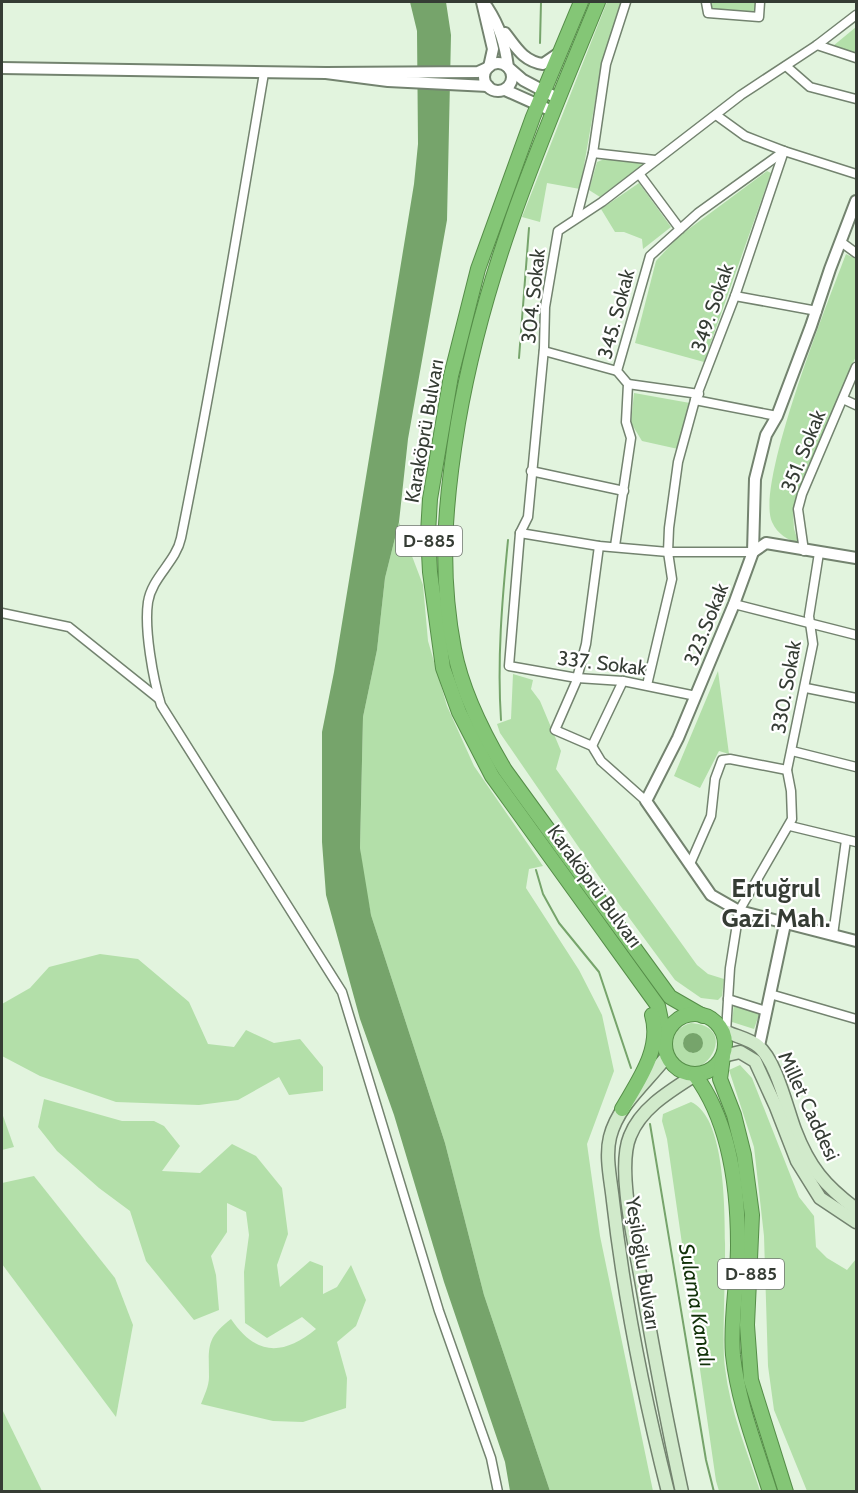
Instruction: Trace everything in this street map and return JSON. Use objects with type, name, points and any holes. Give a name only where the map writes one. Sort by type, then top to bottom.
[{"type":"highway","name":"Karaköprü Bulvarı","points":[[581,2],[541,98],[478,269],[452,376],[430,499],[428,533],[435,615],[443,668],[459,712],[492,776],[658,1006],[665,1039]]},
{"type":"highway","name":"Karaköprü Bulvarı","points":[[598,2],[552,111],[492,274],[477,325],[446,500],[444,533],[454,651],[474,709],[505,770],[670,997],[703,1016]]},
{"type":"highway","points":[[622,1109],[645,1070],[654,1038],[654,1022],[642,984]]},
{"type":"highway","points":[[665,1039],[674,1022],[693,1014],[703,1016],[723,1030],[725,1047],[723,1056],[711,1070],[694,1075]]},
{"type":"highway","name":"D-885","points":[[665,1039],[667,1056],[678,1070],[694,1075],[718,1116],[730,1156],[738,1246],[732,1322],[735,1372],[770,1491]]},
{"type":"highway","name":"D-885","points":[[723,1056],[720,1078],[734,1115],[744,1155],[752,1215],[753,1249],[747,1325],[751,1380],[786,1491]]},
{"type":"main road","name":"Millet Caddesi","points":[[723,1030],[759,1046],[781,1087],[795,1131],[810,1162],[828,1188],[856,1209]]},
{"type":"main road","name":"Millet Caddesi","points":[[723,1056],[740,1052],[755,1061],[797,1161],[820,1198],[856,1222]]},
{"type":"main road","name":"Yeşiloğlu Bulvarı","points":[[667,1056],[622,1109],[610,1138],[608,1151],[615,1221],[634,1331],[668,1491]]},
{"type":"main road","name":"Yeşiloğlu Bulvarı","points":[[682,1491],[638,1262],[628,1199],[625,1153],[638,1119],[662,1097],[694,1075]]},
{"type":"street","points":[[482,2],[522,56],[532,62],[543,64],[559,53]]},
{"type":"street","points":[[482,2],[493,49],[485,74],[488,86]]},
{"type":"street","points":[[577,216],[593,153],[606,64],[626,2]]},
{"type":"street","points":[[706,2],[708,13],[759,17],[760,2]]},
{"type":"street","name":"304. Sokak","points":[[510,660],[520,533],[528,517],[544,351],[544,307],[558,231],[640,175],[655,160],[856,15]]},
{"type":"street","points":[[499,26],[512,79],[505,90]]},
{"type":"street","points":[[817,45],[856,58]]},
{"type":"street","points":[[2,68],[456,77],[501,64],[508,67],[552,111]]},
{"type":"street","points":[[786,66],[810,87],[856,99]]},
{"type":"street","points":[[264,73],[210,392],[180,545],[152,585],[147,604],[153,676],[159,699],[342,993],[439,1311],[492,1458],[498,1491]]},
{"type":"street","points":[[456,77],[488,86],[496,91],[505,90],[541,98],[557,98]]},
{"type":"street","points":[[716,115],[745,136],[856,174]]},
{"type":"street","name":"345. Sokak","points":[[615,546],[631,438],[626,422],[628,384],[617,371],[650,256],[680,229],[784,151]]},
{"type":"street","name":"349. Sokak","points":[[647,685],[672,579],[668,552],[678,462],[697,397],[735,296],[784,151]]},
{"type":"street","points":[[593,153],[655,160]]},
{"type":"street","points":[[640,175],[680,229]]},
{"type":"street","name":"323.Sokak","points":[[646,801],[696,696],[753,552],[755,479],[766,435],[777,416],[856,201]]},
{"type":"street","points":[[841,242],[856,253]]},
{"type":"street","points":[[735,296],[817,311]]},
{"type":"street","points":[[544,351],[617,371]]},
{"type":"street","name":"351. Sokak","points":[[804,551],[798,509],[856,367]]},
{"type":"street","points":[[628,384],[777,416]]},
{"type":"street","points":[[843,399],[856,405]]},
{"type":"street","points":[[531,471],[624,490]]},
{"type":"street","points":[[520,533],[599,546],[668,552],[753,552],[766,543],[856,558]]},
{"type":"street","points":[[599,546],[586,644],[577,678],[555,730],[592,746],[601,761],[646,801],[711,896],[739,911],[856,941]]},
{"type":"street","name":"330. Sokak","points":[[790,826],[791,791],[787,771],[806,688],[813,644],[809,616],[819,553]]},
{"type":"street","points":[[734,604],[856,635]]},
{"type":"street","points":[[2,613],[69,627],[159,699]]},
{"type":"street","name":"337. Sokak","points":[[510,660],[510,666],[577,678],[623,681],[696,696]]},
{"type":"street","points":[[592,746],[623,681]]},
{"type":"street","points":[[806,688],[856,698]]},
{"type":"street","points":[[792,751],[856,767]]},
{"type":"street","points":[[690,864],[711,816],[715,779],[722,760],[730,759],[787,771]]},
{"type":"street","points":[[723,1030],[739,911],[790,826],[856,842]]},
{"type":"street","points":[[833,935],[846,840]]},
{"type":"street","points":[[759,1046],[785,924]]},
{"type":"street","points":[[770,994],[856,1019]]},
{"type":"street","points":[[728,999],[766,1011]]},
{"type":"shaded area","points":[[410,2],[446,2],[451,35],[447,220],[408,439],[399,522],[385,578],[377,650],[363,717],[360,848],[371,915],[445,1143],[484,1295],[550,1491],[510,1491],[505,1462],[444,1282],[394,1115],[360,1019],[326,895],[322,842],[322,732],[334,672],[414,184],[418,144],[417,31]]},
{"type":"shaded area","points":[[607,2],[624,2],[601,67],[580,189],[547,183],[540,222],[522,217]]},
{"type":"shaded area","points":[[712,2],[756,2],[755,12],[711,9]]},
{"type":"shaded area","points":[[856,27],[856,53],[833,46]]},
{"type":"shaded area","points":[[607,158],[645,163],[600,197],[589,190],[597,162]]},
{"type":"shaded area","points":[[767,171],[771,173],[704,362],[635,343],[656,261],[678,237]]},
{"type":"shaded area","points":[[639,183],[671,227],[643,249],[642,239],[624,232],[615,232],[601,209]]},
{"type":"shaded area","points":[[846,254],[856,259],[856,356],[793,512],[794,529],[799,544],[783,536],[772,522],[770,501],[774,470],[796,391]]},
{"type":"shaded area","points":[[634,393],[690,403],[678,449],[642,441],[631,423]]},
{"type":"shaded area","points":[[399,522],[423,585],[428,641],[447,706],[474,766],[543,866],[529,869],[526,888],[579,970],[602,1015],[614,1071],[587,1144],[600,1236],[653,1491],[550,1491],[484,1295],[445,1143],[371,915],[360,848],[363,717],[377,650],[385,578]]},
{"type":"shaded area","points":[[718,671],[729,754],[719,751],[700,788],[674,776]]},
{"type":"shaded area","points":[[513,674],[533,680],[531,689],[540,701],[561,751],[556,769],[697,965],[708,974],[724,979],[722,996],[718,1000],[701,998],[675,980],[602,881],[500,733],[497,724],[511,719]]},
{"type":"shaded area","points":[[100,954],[138,959],[189,1002],[208,1044],[234,1047],[246,1030],[274,1043],[300,1039],[323,1067],[323,1091],[289,1095],[279,1077],[238,1100],[199,1105],[116,1102],[40,1076],[2,1056],[2,1004],[30,988],[49,967]]},
{"type":"shaded area","points":[[734,1004],[760,1012],[754,1029],[732,1022]]},
{"type":"shaded area","points":[[691,1023],[707,1027],[715,1036],[715,1046],[710,1057],[702,1065],[692,1069],[682,1066],[671,1049],[674,1034]],"holes":[[[695,1034],[702,1040],[692,1053],[686,1050],[683,1042],[689,1035]]]},
{"type":"shaded area","points":[[693,1033],[700,1036],[703,1043],[700,1050],[693,1053],[686,1050],[683,1043],[686,1036]]},
{"type":"shaded area","points":[[740,1065],[752,1078],[799,1197],[814,1216],[816,1247],[827,1258],[847,1270],[856,1259],[856,1491],[807,1491],[774,1410],[768,1366],[764,1236],[754,1147],[729,1070]]},
{"type":"shaded area","points":[[44,1099],[122,1121],[154,1121],[164,1126],[180,1146],[162,1171],[200,1173],[232,1144],[256,1156],[282,1188],[288,1234],[277,1265],[280,1287],[310,1261],[323,1266],[323,1294],[337,1287],[351,1265],[366,1300],[356,1326],[337,1342],[347,1378],[346,1408],[303,1422],[273,1421],[201,1404],[209,1380],[210,1345],[217,1332],[231,1319],[250,1340],[260,1346],[270,1348],[292,1344],[316,1329],[302,1317],[267,1338],[245,1323],[244,1272],[249,1235],[246,1212],[227,1203],[227,1232],[211,1256],[216,1275],[219,1310],[194,1320],[146,1261],[130,1211],[99,1188],[57,1151],[38,1127]]},
{"type":"shaded area","points":[[691,1102],[707,1118],[717,1146],[723,1183],[725,1224],[725,1368],[735,1415],[760,1491],[719,1491],[716,1481],[667,1139],[662,1121],[663,1114]]},
{"type":"shaded area","points":[[2,1113],[14,1147],[2,1150]]},
{"type":"shaded area","points":[[34,1176],[115,1278],[133,1325],[116,1417],[2,1264],[2,1183]]},
{"type":"shaded area","points":[[2,1409],[42,1491],[2,1491]]},
{"type":"waterway","points":[[540,43],[541,2]]},
{"type":"waterway","points":[[519,358],[529,228]]},
{"type":"waterway","points":[[501,720],[500,653],[508,540]]},
{"type":"waterway","points":[[536,870],[543,894],[559,923],[599,972],[631,1068]]},
{"type":"waterway","name":"Sulama Kanalı","points":[[650,1124],[706,1460],[714,1492]]},
{"type":"district","name":"Ertuğrul Gazi Mah.","points":[[776,903]]}]
